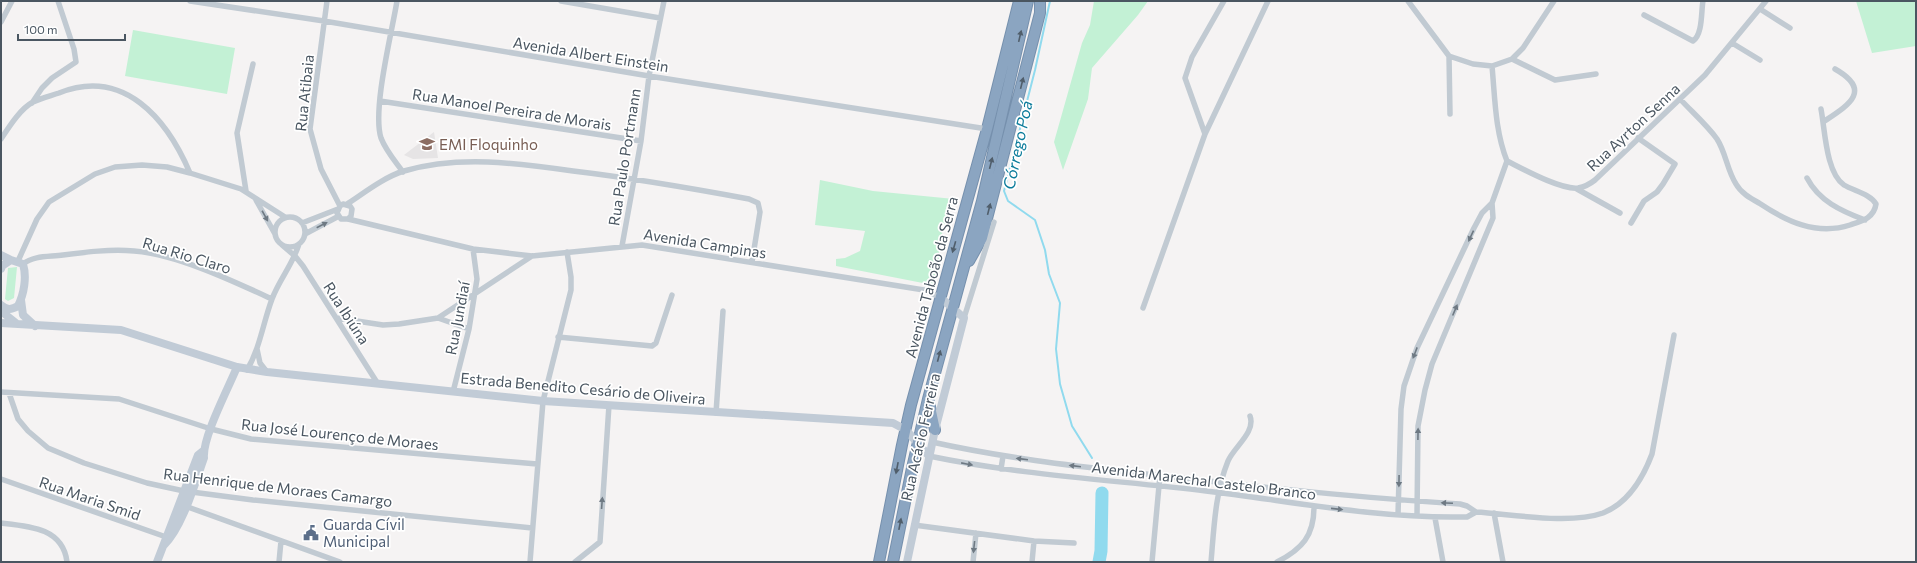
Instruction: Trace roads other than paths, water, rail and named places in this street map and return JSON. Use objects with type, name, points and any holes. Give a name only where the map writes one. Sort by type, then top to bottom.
[{"type":"highway","name":"Avenida Taboão da Serra","points":[[879,562],[909,416],[940,297],[988,128],[1019,1]]},
{"type":"highway","name":"Avenida Taboão da Serra","points":[[893,562],[928,398],[983,193],[1028,1]]},
{"type":"highway","points":[[963,269],[982,238],[1040,13],[1040,1]]},
{"type":"highway","points":[[928,398],[934,430]]},
{"type":"main road","points":[[1,255],[17,262],[24,279],[19,302],[23,315],[35,326]]},
{"type":"main road","points":[[1,266],[17,262]]},
{"type":"main road","points":[[940,297],[964,318]]},
{"type":"main road","points":[[1,305],[6,309],[13,309],[19,302]]},
{"type":"main road","points":[[3,318],[19,302]]},
{"type":"main road","name":"Estrada Benedito Cesário de Oliveira","points":[[3,318],[21,325],[121,330],[247,370],[543,401],[716,413],[849,419],[896,424],[906,430],[929,456]]},
{"type":"main road","name":"Rua Acácio Ferreira","points":[[907,562],[934,430],[964,318]]},
{"type":"main road","points":[[157,562],[182,506],[198,455],[203,451],[237,367]]},
{"type":"main road","points":[[896,424],[909,416]]},
{"type":"street","points":[[1,22],[12,1]]},
{"type":"street","points":[[1,139],[22,112],[32,103],[42,88],[52,78],[76,62],[74,49],[58,1]]},
{"type":"street","name":"Avenida Albert Einstein","points":[[190,1],[324,21],[649,76],[988,128]]},
{"type":"street","name":"Rua Atibaia","points":[[328,1],[310,129],[321,169],[339,208]]},
{"type":"street","points":[[397,1],[380,101],[379,121],[381,137],[387,151],[403,172]]},
{"type":"street","points":[[561,1],[660,18]]},
{"type":"street","name":"Rua Paulo Portmann","points":[[622,246],[641,141],[649,76],[664,1]]},
{"type":"street","points":[[1205,134],[1185,78],[1192,57],[1224,1]]},
{"type":"street","points":[[1143,308],[1205,134],[1268,1]]},
{"type":"street","points":[[1408,1],[1450,56],[1473,64],[1492,66],[1503,63],[1512,58],[1523,48],[1554,1]]},
{"type":"street","points":[[1644,15],[1691,40],[1695,40],[1702,19],[1703,1]]},
{"type":"street","name":"Rua Ayrton Senna","points":[[1577,188],[1587,186],[1595,180],[1705,75],[1766,1]]},
{"type":"street","points":[[1760,9],[1790,28]]},
{"type":"street","points":[[1732,43],[1760,60]]},
{"type":"street","points":[[1450,56],[1450,114]]},
{"type":"street","points":[[1512,58],[1555,80],[1596,74]]},
{"type":"street","points":[[246,192],[237,133],[253,64]]},
{"type":"street","points":[[1492,66],[1497,127],[1502,149],[1507,161],[1549,181],[1577,188],[1620,213]]},
{"type":"street","points":[[1823,122],[1853,100],[1855,91],[1853,82],[1846,75],[1835,69]]},
{"type":"street","points":[[32,103],[66,90],[89,86],[108,87],[124,93],[137,100],[166,128],[181,151],[190,173]]},
{"type":"street","points":[[1680,99],[1717,139],[1723,150],[1734,182],[1740,190],[1790,222],[1809,228],[1828,229],[1847,226],[1865,220],[1872,214],[1876,204],[1870,197],[1842,184],[1836,177],[1831,167],[1821,109]]},
{"type":"street","name":"Rua Manoel Pereira de Morais","points":[[380,101],[641,141]]},
{"type":"street","points":[[1631,223],[1644,201],[1657,192],[1664,184],[1675,164],[1638,138]]},
{"type":"street","points":[[302,223],[347,204],[373,187],[403,172],[442,163],[477,161],[553,168],[634,178],[749,199],[758,203],[760,212],[752,262]]},
{"type":"street","points":[[1417,516],[1418,426],[1425,390],[1432,364],[1493,218],[1492,203],[1507,161]]},
{"type":"street","points":[[17,262],[37,219],[49,202],[95,174],[115,167],[142,164],[167,167],[190,173],[246,192],[285,217],[298,219],[302,223],[305,234]]},
{"type":"street","points":[[1807,178],[1812,188],[1819,196],[1840,210],[1865,220]]},
{"type":"street","points":[[255,198],[277,240],[282,245],[288,247],[299,244]]},
{"type":"street","points":[[1398,515],[1401,409],[1409,370],[1417,348],[1474,228],[1482,213],[1492,203]]},
{"type":"street","points":[[347,204],[350,206],[352,213],[348,219]]},
{"type":"street","points":[[247,370],[257,349],[272,299],[295,256],[299,244],[305,234],[338,216],[339,208]]},
{"type":"street","name":"Avenida Campinas","points":[[338,216],[345,220],[348,219],[473,249],[532,256],[633,245],[654,246],[924,290],[940,297]]},
{"type":"street","points":[[275,234],[277,224],[285,217]]},
{"type":"street","name":"Rua Acácio Ferreira","points":[[964,318],[994,222]]},
{"type":"street","name":"Rua Ibiúna","points":[[282,245],[295,256],[338,318],[378,384]]},
{"type":"street","name":"Rua Jundiaí","points":[[453,392],[469,329],[475,294],[477,270],[473,249]]},
{"type":"street","name":"Rua Rio Claro","points":[[17,262],[34,258],[91,252],[135,251],[159,256],[216,274],[272,299]]},
{"type":"street","points":[[530,562],[543,401],[572,284],[567,252]]},
{"type":"street","points":[[338,318],[382,324],[399,324],[438,318],[532,256]]},
{"type":"street","points":[[558,337],[648,347],[656,343],[672,295]]},
{"type":"street","points":[[716,413],[723,311]]},
{"type":"street","points":[[438,318],[469,329]]},
{"type":"street","name":"Avenida Marechal Castelo Branco","points":[[932,442],[1003,456],[1117,471],[1399,500],[1460,504],[1467,506],[1476,512],[1548,517],[1584,517],[1603,512],[1621,502],[1639,482],[1652,454],[1674,335]]},
{"type":"street","points":[[257,349],[260,363],[267,372]]},
{"type":"street","name":"Rua José Lourenço de Moraes","points":[[1,392],[119,399],[211,429],[251,439],[537,464]]},
{"type":"street","name":"Rua Henrique de Moraes Camargo","points":[[9,393],[18,419],[28,431],[48,448],[84,464],[147,483],[187,491],[253,500],[532,528]]},
{"type":"street","points":[[575,562],[600,542],[609,405]]},
{"type":"street","points":[[1211,562],[1218,492],[1233,452],[1248,432],[1252,421],[1250,416]]},
{"type":"street","name":"Avenida Marechal Castelo Branco","points":[[929,456],[1001,469],[1060,474],[1218,492],[1314,507],[1435,518],[1467,517],[1476,512]]},
{"type":"street","points":[[1001,469],[1003,456]]},
{"type":"street","points":[[1060,464],[1060,474]]},
{"type":"street","points":[[1115,480],[1117,471]]},
{"type":"street","points":[[1152,562],[1160,475]]},
{"type":"street","name":"Rua Maria Smid","points":[[1,479],[166,540]]},
{"type":"street","points":[[182,506],[340,562]]},
{"type":"street","points":[[1277,562],[1293,554],[1305,540],[1312,524],[1314,507]]},
{"type":"street","points":[[1494,513],[1503,562]]},
{"type":"street","points":[[1435,518],[1442,562]]},
{"type":"street","points":[[1,523],[40,529],[54,537],[63,547],[67,562]]},
{"type":"street","points":[[914,525],[1034,541],[1074,544]]},
{"type":"street","points":[[973,562],[976,533]]},
{"type":"street","points":[[278,562],[281,541]]},
{"type":"street","points":[[1032,562],[1034,541]]},
{"type":"waterway","name":"Córrego Poá","points":[[1050,1],[1035,70],[1004,191],[1008,201],[1035,220],[1045,250],[1049,274],[1060,303],[1056,349],[1060,384],[1072,426],[1092,458]]},
{"type":"waterway","name":"Córrego Poá","points":[[1099,562],[1101,551],[1102,493]]},
{"type":"place","name":"EMI Floquinho","points":[[427,144]]},
{"type":"place","name":"Guarda Cívil Municipal","points":[[311,533]]}]
